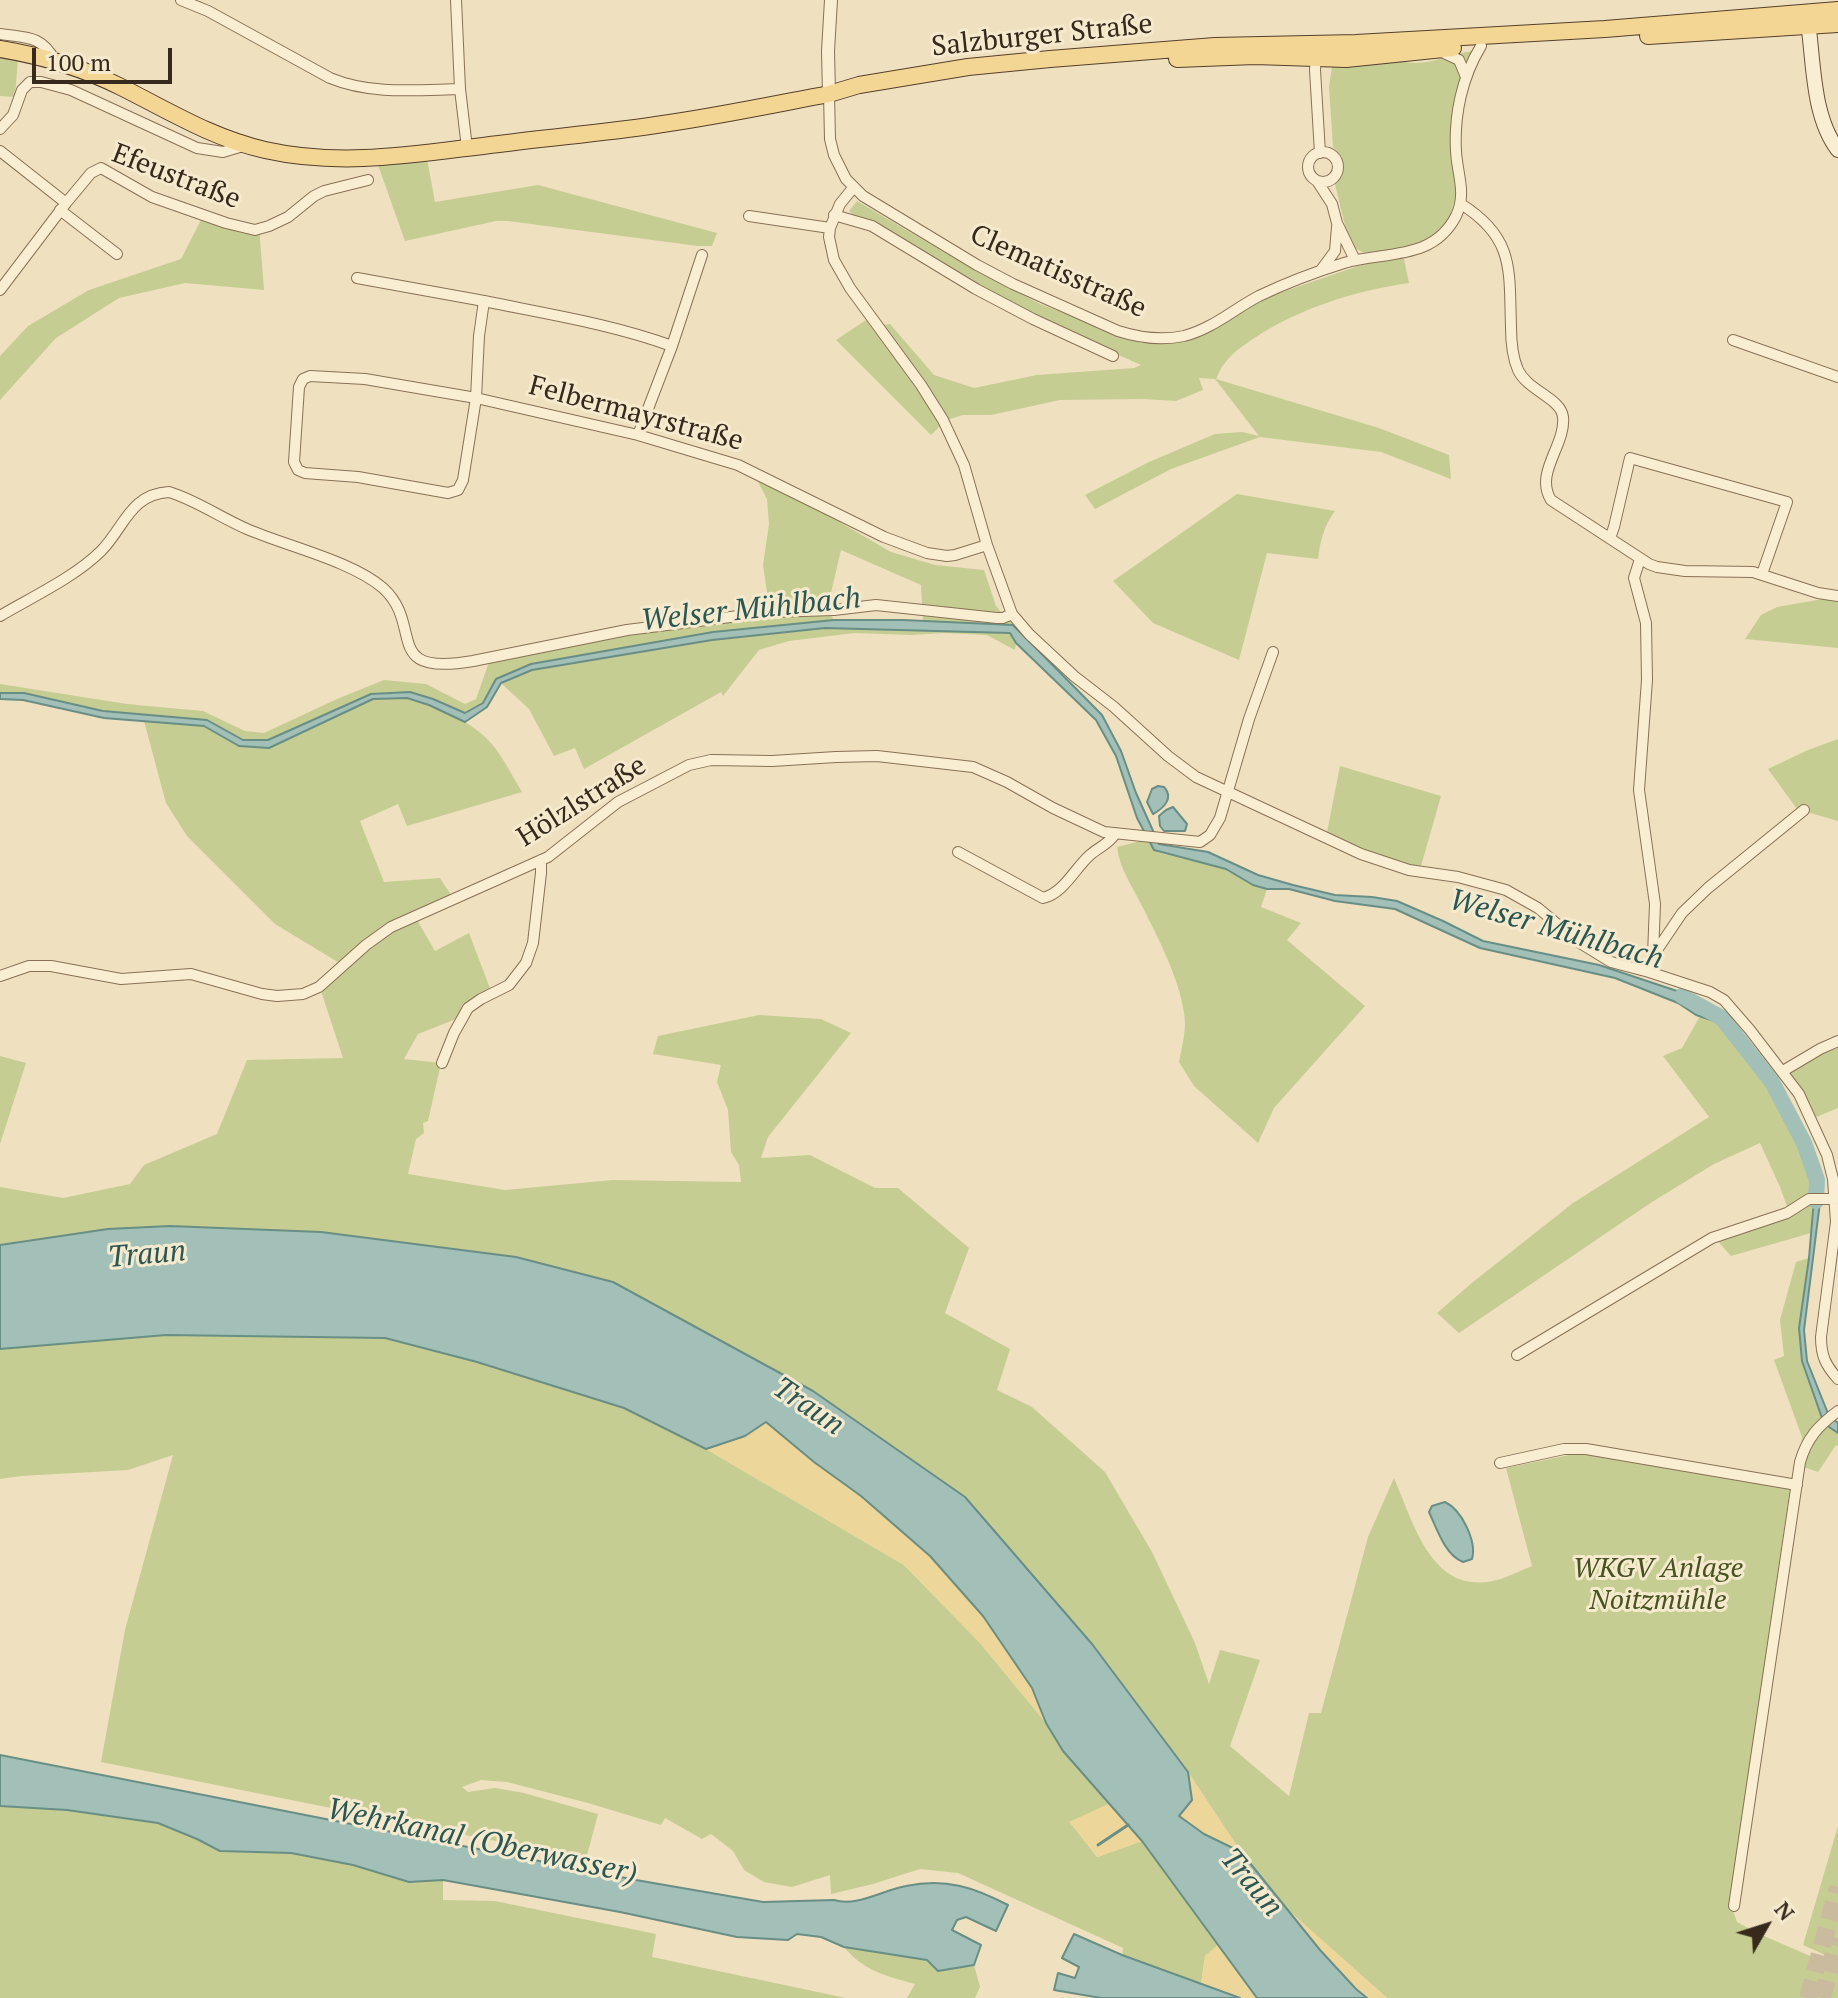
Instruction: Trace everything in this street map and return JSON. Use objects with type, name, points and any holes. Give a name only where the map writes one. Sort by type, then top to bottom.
[{"type":"main road","name":"Salzburger Straße","points":[[0,49],[55,61],[100,77],[192,125],[245,145],[287,155],[345,160],[388,158],[655,125],[829,94],[857,95],[983,75],[1838,10]]},
{"type":"main road","name":"Salzburger Straße","points":[[1316,51],[1375,57],[1806,12],[1838,24]]},
{"type":"main road","points":[[1806,12],[1822,118],[1838,150]]},
{"type":"street","points":[[181,0],[208,11],[349,86],[371,90],[460,89]]},
{"type":"street","points":[[456,0],[460,89],[467,148]]},
{"type":"street","points":[[831,0],[828,51],[830,139],[839,167],[853,188],[840,204],[830,228],[834,260],[850,288],[943,420],[964,465],[987,545],[1012,614],[1074,676],[1196,777],[1361,854],[1409,870],[1458,877],[1506,890],[1538,908],[1580,943],[1611,962],[1710,992],[1724,1000],[1799,1094],[1827,1155],[1833,1179],[1830,1199],[1836,1222],[1821,1354],[1838,1379]]},
{"type":"street","points":[[0,34],[41,42],[55,61]]},
{"type":"street","points":[[1481,46],[1466,77],[1456,129],[1461,204],[1488,225],[1505,252],[1509,271],[1511,344],[1517,367],[1526,382],[1554,402],[1563,415],[1563,428],[1549,468],[1548,496],[1640,559],[1657,567],[1685,571],[1753,572],[1818,593],[1838,596]]},
{"type":"street","points":[[1437,50],[1459,60],[1466,77]]},
{"type":"street","points":[[1316,51],[1320,153]]},
{"type":"street","points":[[0,129],[13,115],[22,90],[30,82],[41,82],[71,90],[197,148],[223,152],[245,145]]},
{"type":"street","points":[[0,151],[117,254]]},
{"type":"street","points":[[1332,204],[1309,171],[1308,165],[1320,153],[1333,156],[1337,162],[1332,204],[1350,262]]},
{"type":"street","name":"Efeustraße","points":[[0,290],[63,206],[91,173],[101,168],[152,197],[255,230],[288,217],[324,191],[368,180]]},
{"type":"street","points":[[1317,181],[1333,178]]},
{"type":"street","name":"Clematisstraße","points":[[853,188],[878,207],[1013,284],[1118,331],[1132,336],[1164,339],[1197,332],[1258,297],[1320,272],[1350,262],[1423,248],[1443,234],[1461,204]]},
{"type":"street","points":[[834,215],[872,226],[976,289],[1113,356]]},
{"type":"street","points":[[749,216],[830,228]]},
{"type":"street","points":[[1320,272],[1335,251],[1337,223]]},
{"type":"street","points":[[1335,251],[1350,262]]},
{"type":"street","points":[[638,435],[702,255]]},
{"type":"street","points":[[357,278],[577,320],[672,346]]},
{"type":"street","points":[[476,398],[484,301]]},
{"type":"street","points":[[1733,340],[1838,377]]},
{"type":"street","name":"Felbermayrstraße","points":[[476,398],[463,480],[458,490],[448,493],[358,477],[305,473],[298,470],[294,462],[299,387],[303,379],[310,376],[365,379],[476,398],[638,435],[738,465],[875,533],[927,553],[955,555],[987,545]]},
{"type":"street","points":[[1610,538],[1630,458],[1787,502],[1762,574]]},
{"type":"street","points":[[0,616],[84,566],[108,543],[143,498],[169,492],[251,531],[348,568],[376,583],[393,601],[414,653],[432,665],[473,661],[627,630],[770,612],[876,605],[997,618],[1012,614]]},
{"type":"street","points":[[1640,559],[1634,578],[1646,623],[1647,680],[1639,790],[1655,904],[1653,955],[1649,972]]},
{"type":"street","points":[[1228,793],[1249,719],[1273,652]]},
{"type":"street","name":"Hölzlstraße","points":[[0,976],[29,966],[51,966],[121,979],[191,974],[262,994],[303,994],[319,987],[391,927],[541,860],[560,849],[618,802],[689,765],[721,759],[772,761],[877,756],[973,767],[1092,828],[1115,834],[1204,841],[1216,827],[1228,793]]},
{"type":"street","points":[[1653,955],[1682,913],[1708,888],[1804,810]]},
{"type":"street","points":[[958,852],[1043,898],[1057,891],[1090,855],[1110,842],[1115,834]]},
{"type":"street","points":[[442,1063],[468,1008],[509,985],[526,963],[533,943],[541,860]]},
{"type":"street","points":[[1783,1071],[1838,1041]]},
{"type":"street","points":[[1517,1355],[1712,1238],[1787,1213],[1809,1199],[1830,1199]]},
{"type":"street","points":[[1734,1906],[1805,1446],[1819,1426],[1838,1411]]},
{"type":"street","points":[[1500,1463],[1564,1449],[1586,1449],[1797,1485]]},
{"type":"green space","points":[[1472,51],[1455,96],[1450,137],[1456,196],[1449,219],[1430,240],[1410,248],[1364,253],[1353,247],[1335,184],[1342,177],[1344,165],[1333,147],[1329,87],[1332,67],[1402,61],[1419,63]]},
{"type":"green space","points":[[0,56],[18,59],[15,97],[0,96]]},
{"type":"green space","points":[[427,159],[435,202],[538,185],[717,233],[712,246],[698,246],[496,221],[405,241],[378,165]]},
{"type":"green space","points":[[857,201],[964,264],[1040,304],[1141,343],[1170,343],[1193,338],[1282,292],[1358,266],[1381,260],[1404,259],[1409,283],[1348,296],[1289,318],[1238,350],[1216,379],[1379,428],[1449,455],[1451,479],[1381,452],[1260,437],[1171,469],[1095,509],[1085,495],[1149,462],[1215,434],[1242,432],[1259,436],[1215,379],[1199,378],[1203,390],[1176,401],[1060,400],[991,415],[963,415],[947,420],[881,325],[890,324],[934,375],[974,388],[1037,375],[1141,365],[975,287],[882,226],[852,214],[849,211]]},
{"type":"green space","points":[[203,216],[259,226],[264,290],[185,283],[119,298],[56,338],[0,400],[0,356],[28,326],[89,290],[181,259]]},
{"type":"green space","points":[[866,320],[930,406],[940,426],[931,435],[836,340]]},
{"type":"green space","points":[[756,478],[891,552],[935,565],[984,570],[996,606],[1013,625],[923,621],[921,585],[841,550],[827,610],[834,620],[713,632],[531,664],[496,679],[483,703],[465,714],[433,699],[371,694],[268,740],[243,740],[207,720],[103,711],[24,693],[0,693],[0,684],[127,704],[203,711],[245,731],[264,733],[384,680],[426,684],[465,704],[476,699],[489,662],[618,636],[777,615],[768,599],[763,565],[769,524],[767,499]]},
{"type":"green space","points":[[1237,494],[1335,511],[1323,534],[1318,559],[1267,553],[1239,660],[1153,623],[1113,581]]},
{"type":"green space","points":[[1823,599],[1838,601],[1838,648],[1745,639],[1761,615],[1777,607]]},
{"type":"green space","points":[[825,628],[1010,633],[1016,643],[1015,650],[987,635],[945,633],[854,633],[789,641],[759,650],[723,696],[721,692],[584,769],[575,748],[554,756],[529,709],[501,683],[532,670],[712,640]]},
{"type":"green space","name":"WKGV Anlage Noitzmühle","points":[[407,698],[443,711],[477,730],[499,753],[522,792],[407,826],[398,804],[360,821],[384,882],[440,878],[451,895],[413,913],[435,951],[469,933],[491,991],[456,1019],[418,1034],[404,1059],[441,1063],[428,1121],[423,1123],[424,1133],[416,1139],[408,1174],[505,1190],[613,1180],[741,1182],[739,1165],[731,1152],[728,1110],[717,1082],[721,1065],[653,1054],[658,1036],[759,1015],[821,1019],[851,1033],[768,1137],[761,1158],[810,1155],[875,1188],[898,1188],[969,1248],[945,1313],[1010,1349],[997,1390],[1032,1407],[1105,1472],[1152,1552],[1195,1643],[1209,1684],[1220,1650],[1260,1660],[1230,1746],[1289,1796],[1309,1713],[1321,1713],[1368,1537],[1394,1478],[1409,1516],[1429,1553],[1456,1578],[1475,1582],[1497,1580],[1532,1566],[1506,1468],[1584,1452],[1790,1488],[1730,1902],[1737,1922],[1838,1968],[1838,1998],[1387,1998],[1288,1910],[1241,1852],[1188,1772],[1092,1644],[965,1497],[516,1257],[321,1232],[170,1226],[108,1229],[0,1245],[0,1187],[63,1198],[130,1184],[144,1165],[217,1134],[247,1060],[343,1058],[321,991],[341,964],[275,924],[187,836],[166,803],[144,721],[204,726],[239,746],[269,748],[373,699]]},
{"type":"green space","points":[[1838,739],[1838,821],[1797,809],[1768,769]]},
{"type":"green space","points":[[1340,766],[1441,796],[1421,866],[1389,862],[1327,832]]},
{"type":"green space","points":[[1148,839],[1154,850],[1160,853],[1226,869],[1253,885],[1267,889],[1261,907],[1301,923],[1287,940],[1365,1006],[1274,1108],[1258,1143],[1194,1086],[1179,1062],[1185,1025],[1177,985],[1118,855],[1117,847]]},
{"type":"green space","points":[[1700,1016],[1717,1022],[1768,1084],[1800,1142],[1813,1178],[1811,1233],[1731,1256],[1714,1237],[1789,1212],[1760,1143],[1714,1164],[1652,1202],[1459,1333],[1437,1313],[1573,1203],[1709,1117],[1663,1056],[1682,1048]]},
{"type":"green space","points":[[1838,1044],[1838,1108],[1814,1118],[1786,1069]]},
{"type":"green space","points":[[0,1056],[26,1063],[0,1144]]},
{"type":"green space","points":[[1809,1258],[1799,1328],[1802,1361],[1829,1427],[1838,1433],[1838,1446],[1818,1472],[1798,1465],[1802,1437],[1774,1360],[1784,1356],[1780,1320],[1796,1262]]},
{"type":"green space","points":[[166,1335],[385,1338],[477,1362],[624,1408],[706,1449],[904,1565],[980,1643],[1046,1723],[1063,1751],[1109,1804],[1070,1822],[1097,1857],[1142,1841],[1218,1945],[1205,1956],[1201,1984],[1122,1955],[1123,1948],[958,1873],[920,1869],[831,1894],[830,1875],[792,1887],[764,1882],[744,1870],[733,1851],[711,1834],[702,1839],[665,1818],[661,1825],[507,1782],[481,1780],[462,1787],[468,1792],[495,1788],[524,1793],[598,1814],[586,1859],[101,1762],[125,1630],[173,1455],[128,1470],[0,1479],[0,1349]]},
{"type":"green space","points":[[0,1806],[67,1810],[158,1823],[220,1851],[291,1853],[353,1865],[409,1881],[443,1880],[443,1900],[495,1901],[656,1934],[652,1957],[846,1998],[0,1998]]},
{"type":"green space","points":[[1838,1826],[1838,1961],[1803,1945]]},
{"type":"green space","points":[[844,1947],[927,1960],[938,1971],[974,1965],[980,1987],[975,1998],[907,1998],[915,1984],[868,1967]]},
{"type":"sand","points":[[766,1421],[814,1462],[861,1496],[930,1556],[983,1616],[1032,1688],[1046,1723],[980,1643],[904,1565],[706,1449],[745,1436]]},
{"type":"sand","points":[[1188,1772],[1241,1852],[1204,1834],[1179,1816],[1192,1800]]},
{"type":"sand","points":[[1109,1804],[1142,1841],[1098,1857],[1069,1822]]},
{"type":"sand","points":[[1288,1910],[1387,1998],[1368,1998],[1361,1994]]},
{"type":"sand","points":[[1218,1945],[1257,1998],[1240,1998],[1201,1984],[1205,1956]]},
{"type":"water","points":[[834,620],[1013,625],[1102,715],[1121,751],[1159,844],[1208,852],[1258,875],[1293,885],[1335,895],[1397,901],[1483,941],[1599,965],[1677,991],[1722,1018],[1772,1082],[1804,1143],[1817,1180],[1820,1202],[1804,1330],[1807,1361],[1829,1416],[1838,1423],[1838,1433],[1822,1418],[1802,1361],[1799,1328],[1809,1258],[1813,1178],[1800,1142],[1768,1084],[1717,1022],[1615,978],[1480,948],[1395,909],[1335,901],[1289,889],[1267,889],[1253,885],[1226,869],[1154,850],[1137,818],[1116,756],[1096,720],[1016,643],[1010,633],[825,628],[712,640],[532,670],[501,683],[487,707],[465,722],[407,698],[373,699],[269,748],[239,746],[204,726],[104,718],[23,700],[0,699],[0,693],[24,693],[103,711],[207,720],[243,740],[268,740],[371,694],[410,692],[465,713],[483,703],[496,679],[531,664],[713,632]]},
{"type":"water","points":[[1164,787],[1168,799],[1153,814],[1147,802],[1152,789]]},
{"type":"water","points":[[1173,807],[1187,824],[1185,831],[1164,831],[1160,826],[1159,816]]},
{"type":"water","name":"Traun","points":[[170,1226],[321,1232],[516,1257],[613,1282],[813,1391],[965,1497],[1092,1644],[1188,1772],[1192,1800],[1179,1816],[1204,1834],[1241,1852],[1320,1950],[1367,1998],[1257,1998],[1142,1841],[1063,1751],[1046,1723],[1032,1688],[983,1616],[930,1556],[861,1496],[766,1422],[745,1436],[706,1449],[624,1408],[477,1362],[385,1338],[166,1335],[0,1349],[0,1245],[108,1229]]},
{"type":"water","points":[[1445,1502],[1457,1512],[1467,1527],[1472,1559],[1463,1562],[1446,1548],[1429,1512],[1432,1506]]},
{"type":"water","points":[[0,1755],[636,1880],[763,1902],[852,1901],[906,1886],[934,1883],[971,1889],[1008,1905],[996,1931],[966,1917],[957,1920],[952,1930],[981,1945],[974,1965],[938,1971],[927,1960],[844,1947],[821,1937],[797,1934],[788,1940],[737,1937],[443,1880],[409,1882],[353,1865],[291,1853],[220,1851],[158,1823],[67,1810],[0,1806]]},
{"type":"water","points":[[1074,1934],[1240,1998],[1101,1998],[1054,1990],[1058,1973],[1075,1978],[1079,1967],[1062,1958]]},
{"type":"waterway","name":"Welser Mühlbach","points":[[1682,996],[1722,1018],[1772,1082],[1804,1143],[1817,1180],[1816,1201]]},
{"type":"waterway","points":[[1098,1845],[1128,1825]]},
{"type":"tunnel","points":[[1808,1998],[1838,1887]]},
{"type":"tunnel","points":[[1822,1998],[1838,1938]]},
{"type":"water label","name":"Wehrkanal (Oberwasser)","points":[[482,1842]]}]
